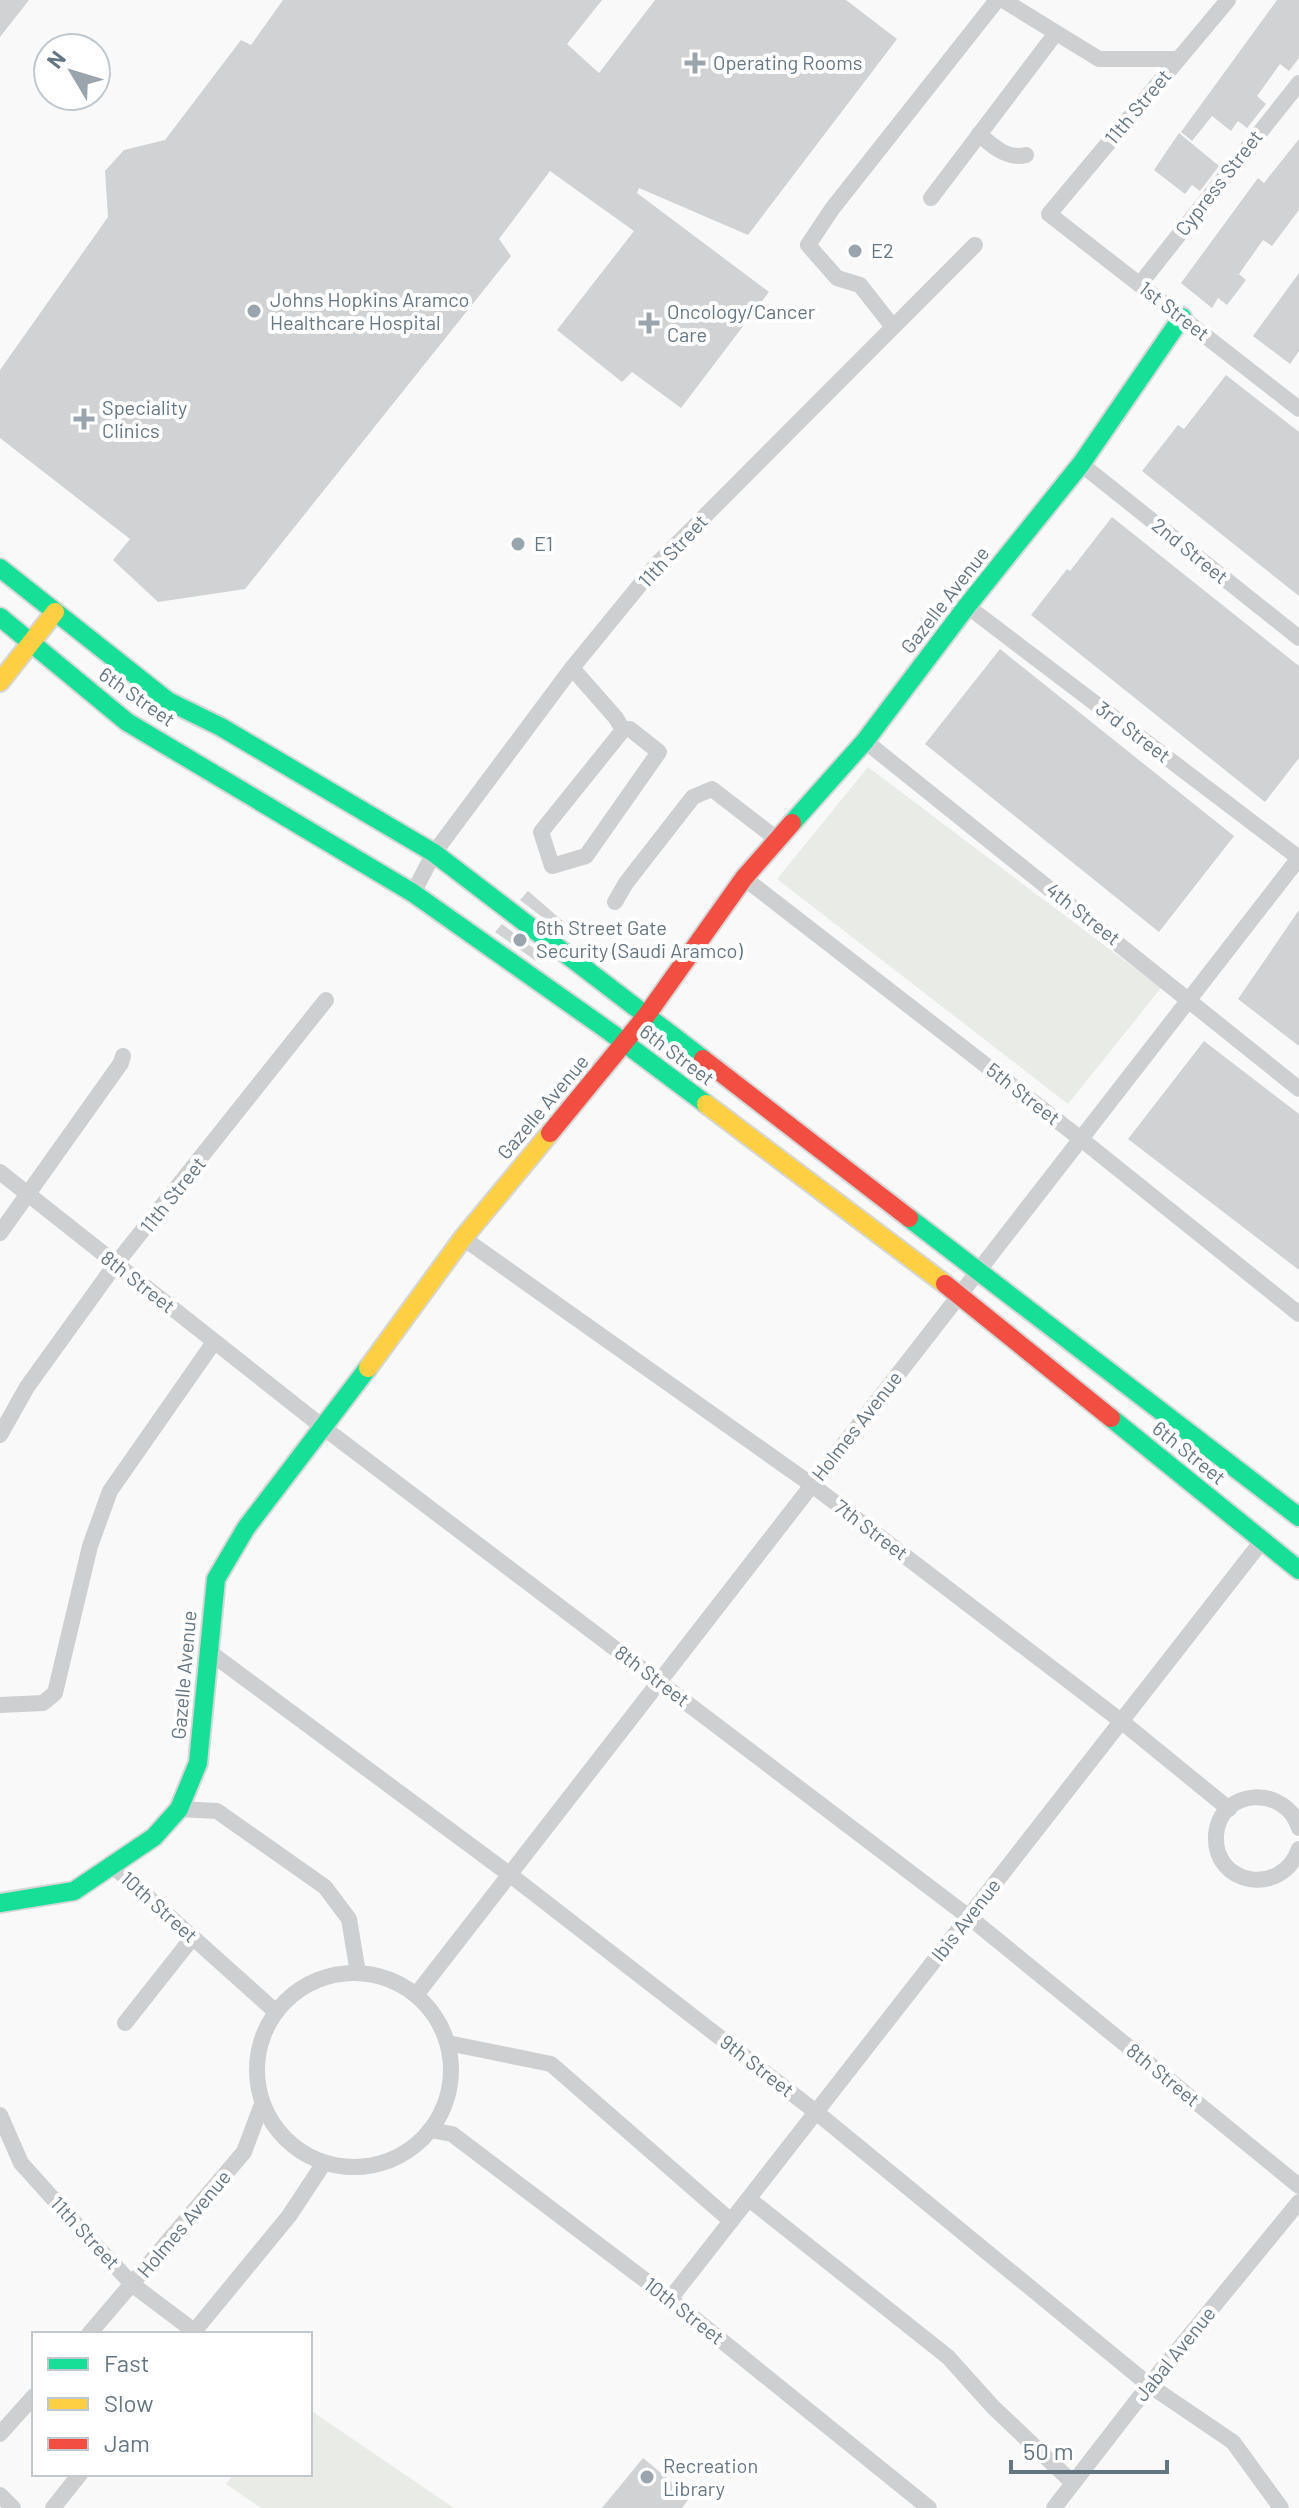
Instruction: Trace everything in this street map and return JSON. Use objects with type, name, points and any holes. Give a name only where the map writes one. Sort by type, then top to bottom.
[{"type":"main road","name":"Gazelle Avenue","points":[[0,1903],[74,1891],[154,1837],[179,1809],[198,1763],[216,1579],[246,1528],[324,1428],[463,1238],[646,1016],[744,878],[865,741],[967,606],[1081,464],[1182,317]]},
{"type":"main road","name":"6th Street","points":[[0,568],[12,613],[31,643],[127,722],[413,893],[625,1043],[960,1295],[1299,1570]]},
{"type":"main road","name":"6th Street","points":[[12,613],[55,612],[168,701],[221,727],[434,853],[1299,1517]]},
{"type":"main road","points":[[0,682],[55,612]]},
{"type":"street","points":[[893,327],[860,285],[837,278],[808,245],[841,198],[1000,0],[1099,59],[1178,59]]},
{"type":"street","name":"11th Street","points":[[1049,214],[1228,0]]},
{"type":"street","points":[[931,198],[1056,33]]},
{"type":"street","name":"Cypress Street","points":[[1140,284],[1299,83]]},
{"type":"street","points":[[979,134],[1011,156],[1026,155]]},
{"type":"street","name":"1st Street","points":[[1049,214],[1299,409]]},
{"type":"street","name":"11th Street","points":[[413,893],[434,853],[572,668],[657,564],[975,245]]},
{"type":"street","name":"2nd Street","points":[[1081,464],[1299,638]]},
{"type":"street","name":"3rd Street","points":[[967,606],[1299,858]]},
{"type":"street","points":[[572,668],[623,730]]},
{"type":"street","points":[[630,729],[659,752],[586,856],[552,866],[541,832],[623,730],[630,729]]},
{"type":"street","name":"4th Street","points":[[865,741],[1299,1089]]},
{"type":"street","points":[[615,902],[626,883],[693,797],[712,789],[778,840]]},
{"type":"street","name":"Holmes Avenue","points":[[416,1995],[1299,858]]},
{"type":"street","name":"5th Street","points":[[744,878],[1081,1139],[1299,1314]]},
{"type":"street","name":"11th Street","points":[[0,1435],[27,1387],[115,1265],[326,1000]]},
{"type":"street","points":[[0,1233],[123,1056]]},
{"type":"street","name":"8th Street","points":[[0,1172],[324,1428],[969,1917],[1299,2186]]},
{"type":"street","name":"7th Street","points":[[463,1238],[812,1485],[1121,1721],[1229,1809]]},
{"type":"street","points":[[0,1705],[43,1703],[55,1693],[90,1546],[110,1491],[214,1342]]},
{"type":"street","name":"Ibis Avenue","points":[[670,2299],[1262,1541]]},
{"type":"street","name":"9th Street","points":[[208,1651],[509,1874],[816,2112],[1149,2385],[1233,2442],[1281,2508]]},
{"type":"street","points":[[1299,1828],[1289,1810],[1279,1801],[1267,1797],[1247,1798],[1229,1809],[1219,1824],[1217,1844],[1224,1862],[1238,1875],[1257,1881],[1275,1877],[1291,1864],[1299,1849]]},
{"type":"street","points":[[179,1809],[217,1811],[325,1887],[349,1919],[358,1973]]},
{"type":"street","name":"10th Street","points":[[113,1866],[276,2012]]},
{"type":"street","points":[[125,2023],[193,1937]]},
{"type":"street","points":[[358,1973],[388,1979],[416,1995],[435,2016],[448,2043],[450,2089],[446,2103],[430,2130],[408,2151],[381,2164],[350,2168],[306,2156],[282,2137],[262,2104],[257,2082],[258,2052],[262,2037],[276,2012],[288,1999],[327,1976],[358,1973]]},
{"type":"street","points":[[448,2043],[551,2064],[731,2221]]},
{"type":"street","name":"Holmes Avenue","points":[[91,2332],[244,2152],[262,2104]]},
{"type":"street","name":"11th Street","points":[[0,2115],[21,2163],[133,2285],[193,2332]]},
{"type":"street","name":"10th Street","points":[[430,2130],[452,2134],[670,2299],[929,2508]]},
{"type":"street","points":[[193,2332],[289,2216],[324,2163]]},
{"type":"street","points":[[749,2199],[948,2357],[993,2407],[1073,2483]]},
{"type":"street","name":"Jabal Avenue","points":[[1054,2508],[1149,2385],[1299,2202]]},
{"type":"street","points":[[0,2434],[32,2398]]},
{"type":"street","points":[[53,2508],[78,2476]]},
{"type":"street","points":[[0,2495],[13,2508]]},
{"type":"shaded area","points":[[868,767],[1161,988],[1068,1104],[777,879]]},
{"type":"shaded area","points":[[312,2411],[454,2508],[261,2508],[226,2484],[232,2476],[312,2476]]},
{"type":"building","points":[[0,0],[29,0],[0,37]]},
{"type":"building","name":"Johns Hopkins Aramco Healthcare Hospital","points":[[283,0],[602,0],[567,44],[599,73],[655,0],[846,0],[897,39],[748,235],[639,188],[637,193],[769,292],[681,408],[632,372],[622,382],[557,330],[634,231],[550,171],[499,239],[511,256],[245,589],[158,602],[113,560],[130,539],[0,438],[0,370],[108,217],[105,171],[124,150],[165,140],[241,40],[251,45]]},
{"type":"building","points":[[1277,0],[1299,0],[1299,58],[1289,71],[1280,64],[1257,96],[1266,104],[1247,128],[1238,121],[1231,131],[1212,116],[1192,141],[1181,132]]},
{"type":"building","points":[[1179,133],[1219,166],[1200,191],[1192,185],[1185,194],[1154,170]]},
{"type":"building","points":[[1299,139],[1299,210],[1272,246],[1263,240],[1239,274],[1246,280],[1227,305],[1218,298],[1212,308],[1181,283],[1258,178],[1264,183]]},
{"type":"building","points":[[1299,273],[1299,351],[1290,364],[1253,336]]},
{"type":"building","points":[[1226,375],[1299,432],[1299,596],[1142,471],[1178,425],[1184,429]]},
{"type":"building","points":[[1112,517],[1299,666],[1299,758],[1265,802],[1031,615]]},
{"type":"building","points":[[1000,649],[1234,836],[1159,932],[925,744]]},
{"type":"building","points":[[528,891],[565,923],[559,930],[520,900]]},
{"type":"building","points":[[1299,910],[1299,1046],[1238,999]]},
{"type":"building","points":[[502,924],[541,954],[536,961],[495,932]]},
{"type":"building","points":[[1204,1041],[1299,1114],[1299,1270],[1128,1139]]},
{"type":"building","name":"Recreation Library","points":[[643,2458],[690,2497],[682,2508],[602,2508]]},
{"type":"traffic: fast","points":[[792,823],[865,741],[967,606],[1081,464],[1182,317]]},
{"type":"traffic: fast","points":[[0,568],[168,701],[221,727],[434,853],[703,1059]]},
{"type":"traffic: fast","points":[[0,617],[127,722],[413,893],[706,1104]]},
{"type":"traffic: fast","points":[[909,1218],[1299,1517]]},
{"type":"traffic: fast","points":[[0,1903],[74,1891],[154,1837],[179,1809],[198,1763],[216,1579],[246,1528],[368,1368]]},
{"type":"traffic: fast","points":[[1111,1418],[1299,1570]]},
{"type":"traffic: slow","points":[[0,682],[55,612]]},
{"type":"traffic: slow","points":[[706,1104],[945,1284]]},
{"type":"traffic: slow","points":[[368,1368],[463,1238],[550,1133]]},
{"type":"traffic: jam","points":[[550,1133],[646,1016],[744,878],[792,823]]},
{"type":"traffic: jam","points":[[703,1059],[909,1218]]},
{"type":"traffic: jam","points":[[945,1284],[1111,1418]]},
{"type":"place","name":"Operating Rooms","points":[[695,63]]},
{"type":"place","name":"E2","points":[[855,251]]},
{"type":"place","name":"Johns Hopkins Aramco Healthcare Hospital","points":[[254,311]]},
{"type":"place","name":"Oncology/Cancer Care","points":[[649,323]]},
{"type":"place","name":"Speciality Clinics","points":[[84,419]]},
{"type":"place","name":"E1","points":[[518,544]]},
{"type":"place","name":"6th Street Gate Security (Saudi Aramco)","points":[[520,940]]},
{"type":"place","name":"Recreation Library","points":[[647,2477]]}]
